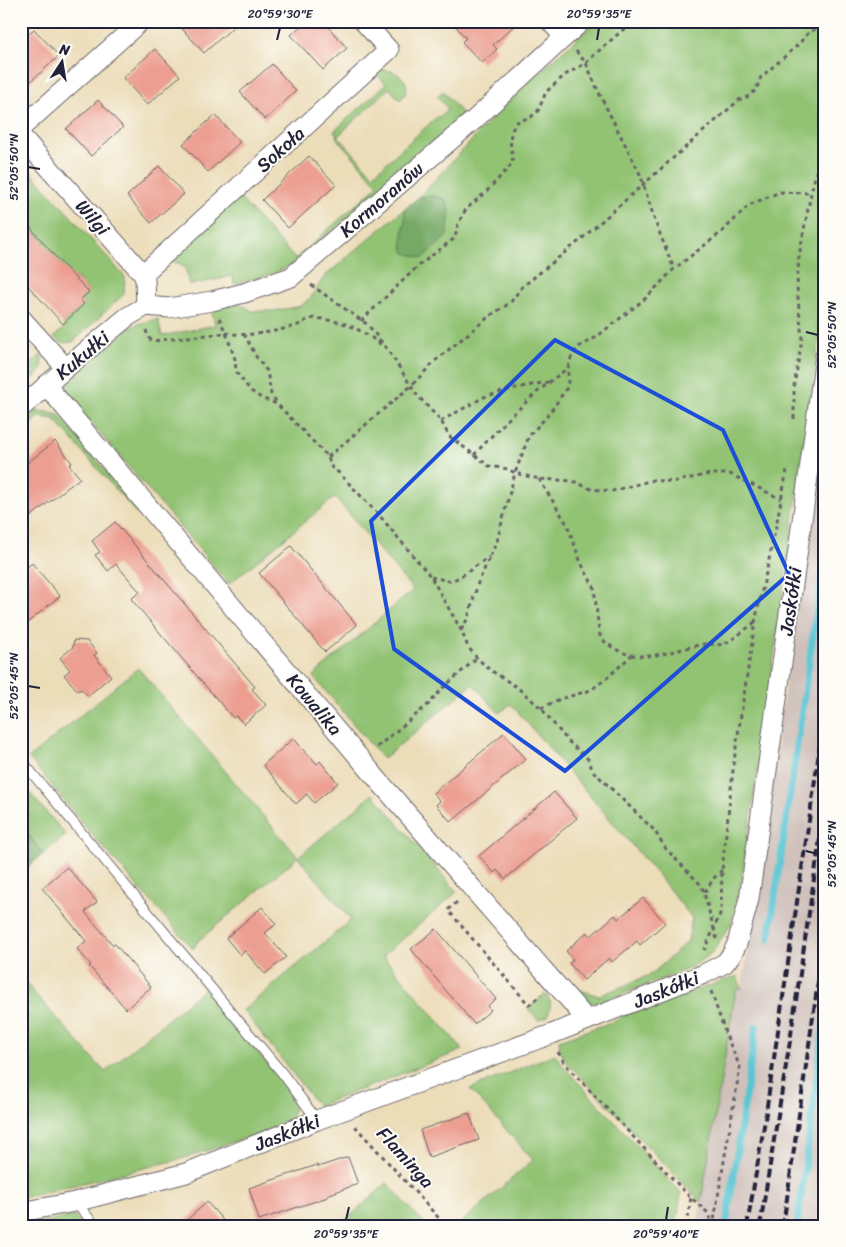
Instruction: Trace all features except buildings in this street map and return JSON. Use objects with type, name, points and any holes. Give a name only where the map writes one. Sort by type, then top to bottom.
[{"type":"street","points":[[21,128],[141,21]]},
{"type":"street","name":"Sokoła","points":[[143,274],[389,50],[363,21]]},
{"type":"street","points":[[550,21],[564,37]]},
{"type":"street","name":"Kormoranów","points":[[141,309],[169,308],[212,300],[260,288],[291,277],[474,120],[582,21]]},
{"type":"street","name":"Wilgi","points":[[21,136],[143,274]]},
{"type":"street","points":[[141,309],[145,278],[143,274]]},
{"type":"street","name":"Kukułki","points":[[21,408],[127,316],[141,309]]},
{"type":"street","points":[[21,318],[66,368]]},
{"type":"street","name":"Jaskółki","points":[[21,1212],[75,1202],[186,1173],[317,1120],[552,1034],[704,974],[725,963],[737,944],[749,900],[825,356]]},
{"type":"street","name":"Kowalika","points":[[46,385],[362,760],[587,1020]]},
{"type":"lane","points":[[21,760],[283,1074],[317,1120]]},
{"type":"lane","points":[[75,1202],[96,1226]]},
{"type":"path","points":[[361,321],[418,266],[455,238],[458,224],[466,209],[486,192],[512,163],[510,140],[512,130],[518,122],[531,117],[538,111],[546,92],[565,75],[586,63],[633,21]]},
{"type":"path","points":[[328,458],[411,386],[435,362],[492,315],[510,303],[522,286],[578,242],[739,100],[749,96],[756,90],[761,77],[798,45],[809,32],[822,24],[825,25]]},
{"type":"path","points":[[564,37],[586,63],[640,174],[656,224],[674,268]]},
{"type":"path","points":[[793,427],[794,386],[802,339],[797,288],[800,256],[811,193],[825,136]]},
{"type":"path","points":[[461,630],[468,618],[478,583],[497,540],[515,473],[529,436],[549,414],[568,386],[568,368],[572,355],[580,346],[595,338],[646,298],[674,268],[723,231],[749,205],[780,192],[811,193]]},
{"type":"path","points":[[297,272],[318,292],[368,325],[388,350],[417,395],[441,421],[449,436],[489,466],[508,469],[515,473],[539,479],[573,481],[590,489],[612,491],[653,480],[673,482],[710,474],[730,474],[780,498],[802,517]]},
{"type":"path","points":[[212,300],[235,359],[236,372],[251,391],[261,398],[277,404]]},
{"type":"path","points":[[141,309],[148,337],[152,341],[226,333],[264,333],[296,326],[309,319],[320,319],[343,322],[367,334],[388,350]]},
{"type":"path","points":[[244,334],[266,371],[271,394],[277,404],[328,458],[332,468],[379,515],[431,577],[461,630],[468,647],[477,658],[518,688],[541,708],[567,740],[588,759],[593,770],[654,830],[666,849],[702,886],[720,948],[732,954]]},
{"type":"path","points":[[474,455],[515,412],[568,368]]},
{"type":"path","points":[[441,421],[484,397],[550,381]]},
{"type":"path","points":[[686,981],[701,957],[721,911],[722,870],[734,761],[755,622],[787,469]]},
{"type":"path","points":[[539,479],[567,524],[581,563],[594,587],[601,637],[619,651],[632,655],[648,656],[701,644],[724,644],[755,622]]},
{"type":"path","points":[[431,577],[450,581],[460,577],[489,556]]},
{"type":"path","points":[[541,708],[560,699],[591,690],[632,655]]},
{"type":"path","points":[[362,760],[429,704],[444,687],[477,658]]},
{"type":"path","points":[[705,893],[722,870]]},
{"type":"path","points":[[473,888],[448,910],[529,1006],[555,984]]},
{"type":"path","points":[[704,974],[726,1035],[740,1067],[713,1226]]},
{"type":"path","points":[[552,1034],[557,1050],[565,1064],[708,1213],[713,1226]]},
{"type":"path","name":"Flaminga","points":[[341,1111],[446,1226]]},
{"type":"path","points":[[687,1226],[691,1197]]},
{"type":"highlighted area","points":[[555,340],[723,430],[789,574],[565,771],[394,649],[371,521]]},
{"type":"shaded area","points":[[825,404],[825,1208],[822,1226],[697,1226],[736,989],[742,988]]},
{"type":"green space","points":[[596,21],[825,21],[825,278],[817,324],[820,333],[741,884],[731,924],[712,953],[688,969],[599,1003],[588,1002],[572,990],[577,987],[580,990],[599,996],[652,974],[688,941],[692,918],[661,879],[511,704],[499,713],[473,684],[383,759],[313,676],[413,590],[335,497],[229,584],[67,395],[67,385],[122,332],[138,324],[158,319],[162,336],[215,325],[211,308],[239,303],[252,311],[274,311],[301,306],[311,297],[324,277],[404,209],[406,217],[403,232],[450,211],[446,200],[436,196],[419,197],[512,97]]},
{"type":"green space","points":[[380,70],[386,70],[399,75],[406,83],[407,89],[405,94],[400,100],[389,88],[338,136],[373,175],[448,109],[437,96],[443,91],[463,115],[381,190],[290,266],[266,276],[234,284],[233,276],[191,285],[188,282],[184,267],[169,260],[239,197],[295,259],[378,185],[336,137],[337,135],[334,131],[386,84],[376,73]]},
{"type":"green space","points":[[21,161],[125,277],[124,294],[73,342],[60,342],[54,337],[65,327],[63,324],[84,305],[80,300],[89,292],[76,277],[73,280],[59,261],[41,245],[44,242],[31,228],[21,235]]},
{"type":"green space","points":[[436,196],[446,201],[450,211],[447,236],[423,258],[405,253],[402,242],[405,220],[404,209],[419,197]]},
{"type":"green space","points":[[42,354],[42,370],[21,389],[21,362],[24,359],[30,365]]},
{"type":"green space","points":[[36,411],[59,415],[140,512],[137,514],[54,419],[39,417],[30,426],[25,421]]},
{"type":"green space","points":[[138,668],[298,857],[198,941],[193,949],[88,830],[29,758]]},
{"type":"green space","points":[[21,783],[66,835],[43,854],[31,838],[21,832]]},
{"type":"green space","points":[[373,794],[457,892],[383,956],[463,1050],[318,1106],[243,1010],[351,920],[298,857]]},
{"type":"green space","points":[[21,832],[31,838],[43,854],[21,873]]},
{"type":"green space","points":[[737,976],[742,989],[736,989],[701,1202],[567,1063],[560,1050],[559,1040]]},
{"type":"green space","points":[[21,978],[105,1072],[204,989],[285,1084],[293,1099],[292,1117],[261,1133],[181,1159],[21,1198]]},
{"type":"green space","points":[[545,994],[551,1002],[548,1016],[538,1020],[528,1009]]},
{"type":"green space","points":[[555,1054],[564,1067],[681,1193],[676,1226],[463,1226],[461,1223],[533,1160],[470,1089]]},
{"type":"green space","points":[[387,1183],[426,1226],[339,1226]]},
{"type":"green space","points":[[74,1216],[82,1226],[25,1226]]},
{"type":"waterway","points":[[769,939],[825,552]]},
{"type":"waterway","points":[[797,1226],[825,1018]]},
{"type":"waterway","points":[[726,1226],[756,1027]]},
{"type":"railway","points":[[747,1226],[764,1126],[825,712]]},
{"type":"railway","points":[[760,1226],[825,805]]},
{"type":"railway","points":[[783,1226],[825,933]]}]
